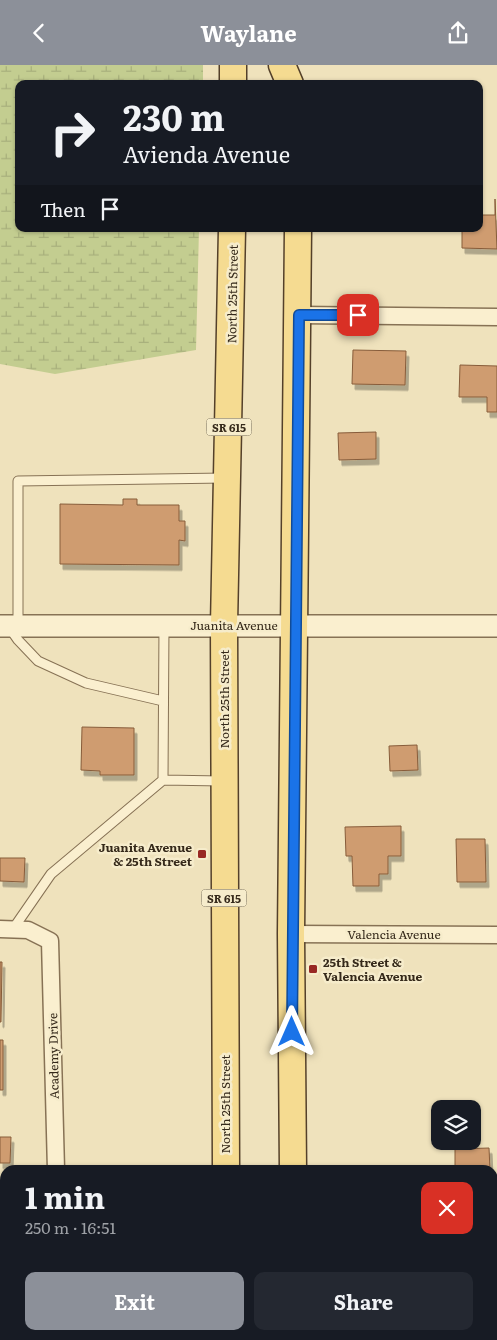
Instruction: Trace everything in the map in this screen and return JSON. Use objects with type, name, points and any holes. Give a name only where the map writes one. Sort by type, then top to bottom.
[{"type":"main road","points":[[233,80],[234,65]]},
{"type":"main road","points":[[282,65],[288,80]]},
{"type":"main road","points":[[298,65],[298,80]]},
{"type":"main road","name":"North 25th Street","points":[[226,1165],[224,625],[232,232]]},
{"type":"main road","points":[[292,1165],[291,934],[299,315],[298,232]]},
{"type":"street","points":[[299,315],[497,317]]},
{"type":"street","name":"Juanita Avenue","points":[[9,626],[497,626]]},
{"type":"street","name":"Academy Drive","points":[[7,929],[28,930],[50,941],[56,1165]]},
{"type":"street","name":"Valencia Avenue","points":[[291,934],[497,935]]},
{"type":"lane","points":[[163,701],[86,683],[38,661],[18,640],[9,626],[18,481],[228,478]]},
{"type":"lane","points":[[163,780],[164,625]]},
{"type":"lane","points":[[7,929],[51,874],[163,780],[224,781]]},
{"type":"green space","points":[[0,65],[203,65],[203,80],[15,80],[15,232],[199,232],[196,350],[55,374],[0,364]]},
{"type":"building","points":[[495,199],[497,249],[462,248],[462,232],[483,232],[483,215],[495,215]]},
{"type":"building","points":[[353,350],[406,351],[405,385],[352,384]]},
{"type":"building","points":[[460,365],[497,366],[497,412],[487,412],[487,397],[459,397]]},
{"type":"building","points":[[376,432],[376,459],[339,460],[338,433]]},
{"type":"building","points":[[123,499],[137,499],[137,505],[179,505],[179,521],[185,521],[185,541],[179,540],[179,565],[60,564],[60,504],[123,505]]},
{"type":"building","points":[[82,727],[134,728],[134,775],[100,775],[100,771],[81,770]]},
{"type":"building","points":[[417,745],[418,770],[390,771],[389,746]]},
{"type":"building","points":[[401,826],[401,856],[388,856],[388,874],[379,874],[379,886],[353,886],[352,856],[346,856],[345,827]]},
{"type":"building","points":[[456,839],[485,839],[486,882],[457,882]]},
{"type":"building","points":[[0,858],[25,858],[24,882],[0,881]]},
{"type":"building","points":[[0,962],[2,962],[1,1022],[0,1022]]},
{"type":"building","points":[[0,1040],[3,1040],[3,1090],[0,1090]]},
{"type":"building","points":[[0,1137],[11,1137],[10,1163],[0,1163]]},
{"type":"building","points":[[481,1148],[489,1148],[490,1165],[455,1165],[455,1150],[481,1150]]},
{"type":"place","name":"Juanita Avenue & 25th Street","points":[[202,854]]},
{"type":"place","name":"25th Street & Valencia Avenue","points":[[313,969]]},
{"type":"route","points":[[292,1032],[291,934],[299,315],[358,315]]}]
